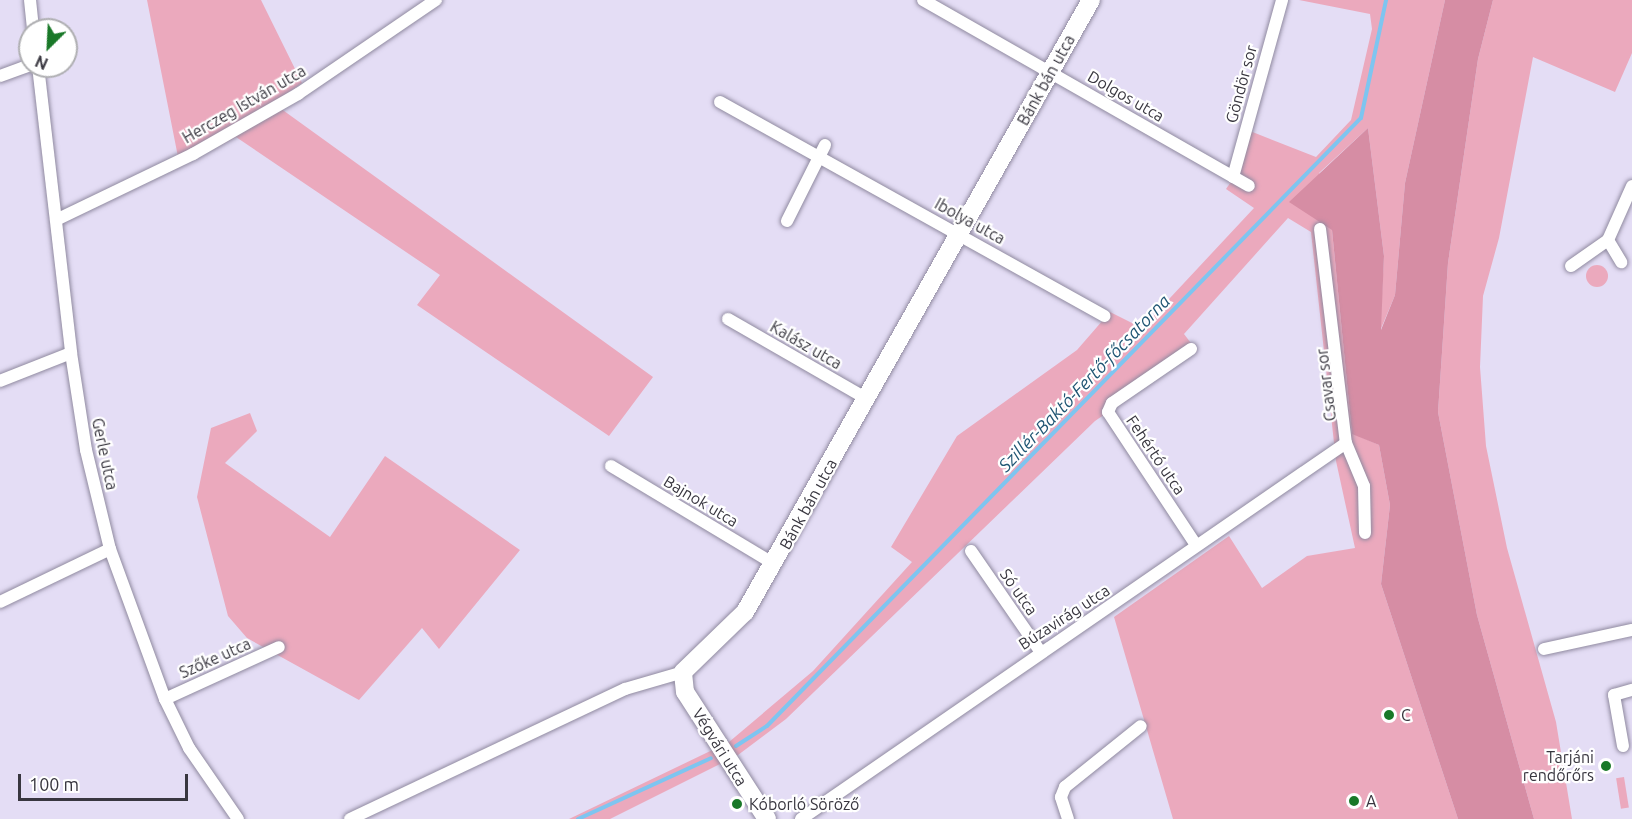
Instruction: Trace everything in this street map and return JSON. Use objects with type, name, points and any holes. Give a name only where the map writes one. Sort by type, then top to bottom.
[{"type":"street","points":[[30,0],[32,18]]},
{"type":"street","name":"Herczeg István utca","points":[[58,219],[193,154],[298,94],[436,0]]},
{"type":"street","name":"Dolgos utca","points":[[923,0],[1249,186]]},
{"type":"street","name":"Bánk bán utca","points":[[350,819],[625,689],[683,672],[730,631],[774,564],[1091,0]]},
{"type":"street","name":"Göndör sor","points":[[1233,177],[1282,0]]},
{"type":"street","points":[[0,76],[18,69]]},
{"type":"street","name":"Gerle utca","points":[[40,78],[58,219],[71,353],[86,450],[110,549],[165,699],[189,748],[238,819]]},
{"type":"street","name":"Ibolya utca","points":[[720,102],[822,151],[960,234],[1104,316]]},
{"type":"street","points":[[787,221],[822,151]]},
{"type":"street","points":[[1570,266],[1608,240],[1632,186]]},
{"type":"street","name":"Csavar sor","points":[[1320,229],[1346,443],[1364,486],[1365,533]]},
{"type":"street","points":[[1608,240],[1622,262]]},
{"type":"street","name":"Kalász utca","points":[[728,319],[867,399]]},
{"type":"street","name":"Fehértó utca","points":[[1191,349],[1112,403],[1108,412],[1196,545]]},
{"type":"street","points":[[0,381],[71,353]]},
{"type":"street","name":"Búzavirág utca","points":[[801,819],[1040,651],[1346,443]]},
{"type":"street","name":"Bajnok utca","points":[[611,466],[774,564]]},
{"type":"street","points":[[0,602],[110,549]]},
{"type":"street","name":"Só utca","points":[[971,551],[1040,651]]},
{"type":"street","points":[[1544,649],[1632,630]]},
{"type":"street","name":"Szőke utca","points":[[165,699],[279,647]]},
{"type":"street","name":"Végvári utca","points":[[683,672],[685,692],[767,819]]},
{"type":"street","points":[[1623,746],[1614,695],[1632,690]]},
{"type":"street","points":[[1068,819],[1061,797],[1065,787],[1141,726]]},
{"type":"shaded area","points":[[147,0],[261,0],[302,83],[273,103],[653,377],[609,436],[417,305],[440,275],[236,137],[180,167]]},
{"type":"shaded area","points":[[1299,0],[1445,0],[1405,183],[1395,295],[1380,331],[1384,256],[1368,128],[1319,173],[1332,230],[1352,433],[1379,445],[1390,505],[1381,584],[1458,819],[1173,819],[1114,617],[1229,536],[1262,588],[1307,556],[1355,548],[1336,461],[1311,232],[1288,218],[1184,334],[1197,351],[1095,421],[786,719],[738,755],[610,819],[569,819],[729,742],[813,671],[912,562],[891,547],[957,436],[1077,350],[1110,312],[1142,328],[1254,208],[1226,189],[1242,166],[1250,131],[1316,157],[1351,120],[1372,29],[1370,14]]},
{"type":"shaded area","points":[[1445,0],[1493,0],[1478,59],[1448,263],[1438,412],[1477,615],[1534,819],[1458,819],[1381,584],[1390,505],[1379,445],[1352,434],[1332,230],[1289,202],[1368,128],[1384,256],[1381,330],[1395,295],[1405,183]]},
{"type":"shaded area","points":[[1493,0],[1632,0],[1632,53],[1615,92],[1533,57],[1499,238],[1483,296],[1480,367],[1486,446],[1507,548],[1556,722],[1572,819],[1534,819],[1477,615],[1438,412],[1448,263],[1478,59]]},
{"type":"shaded area","points":[[1597,265],[1605,268],[1608,276],[1605,284],[1597,287],[1589,284],[1586,276],[1589,268]]},
{"type":"shaded area","points":[[250,413],[257,431],[225,463],[330,537],[385,456],[520,550],[439,649],[422,628],[359,700],[247,638],[228,616],[197,497],[211,428]]},
{"type":"shaded area","points":[[1624,777],[1629,808],[1621,809],[1616,778]]},
{"type":"waterway","name":"Szillér-Baktó-Fertő-főcsatorna","points":[[736,746],[767,726],[1361,118],[1386,0]]},
{"type":"waterway","name":"Szillér-Baktó-Fertő-főcsatorna","points":[[578,819],[711,758]]},
{"type":"place","name":"C","points":[[1389,715]]},
{"type":"place","name":"Tarjáni rendőrőrs","points":[[1606,766]]},
{"type":"place","name":"A","points":[[1354,801]]},
{"type":"place","name":"Kóborló Söröző","points":[[737,804]]}]
